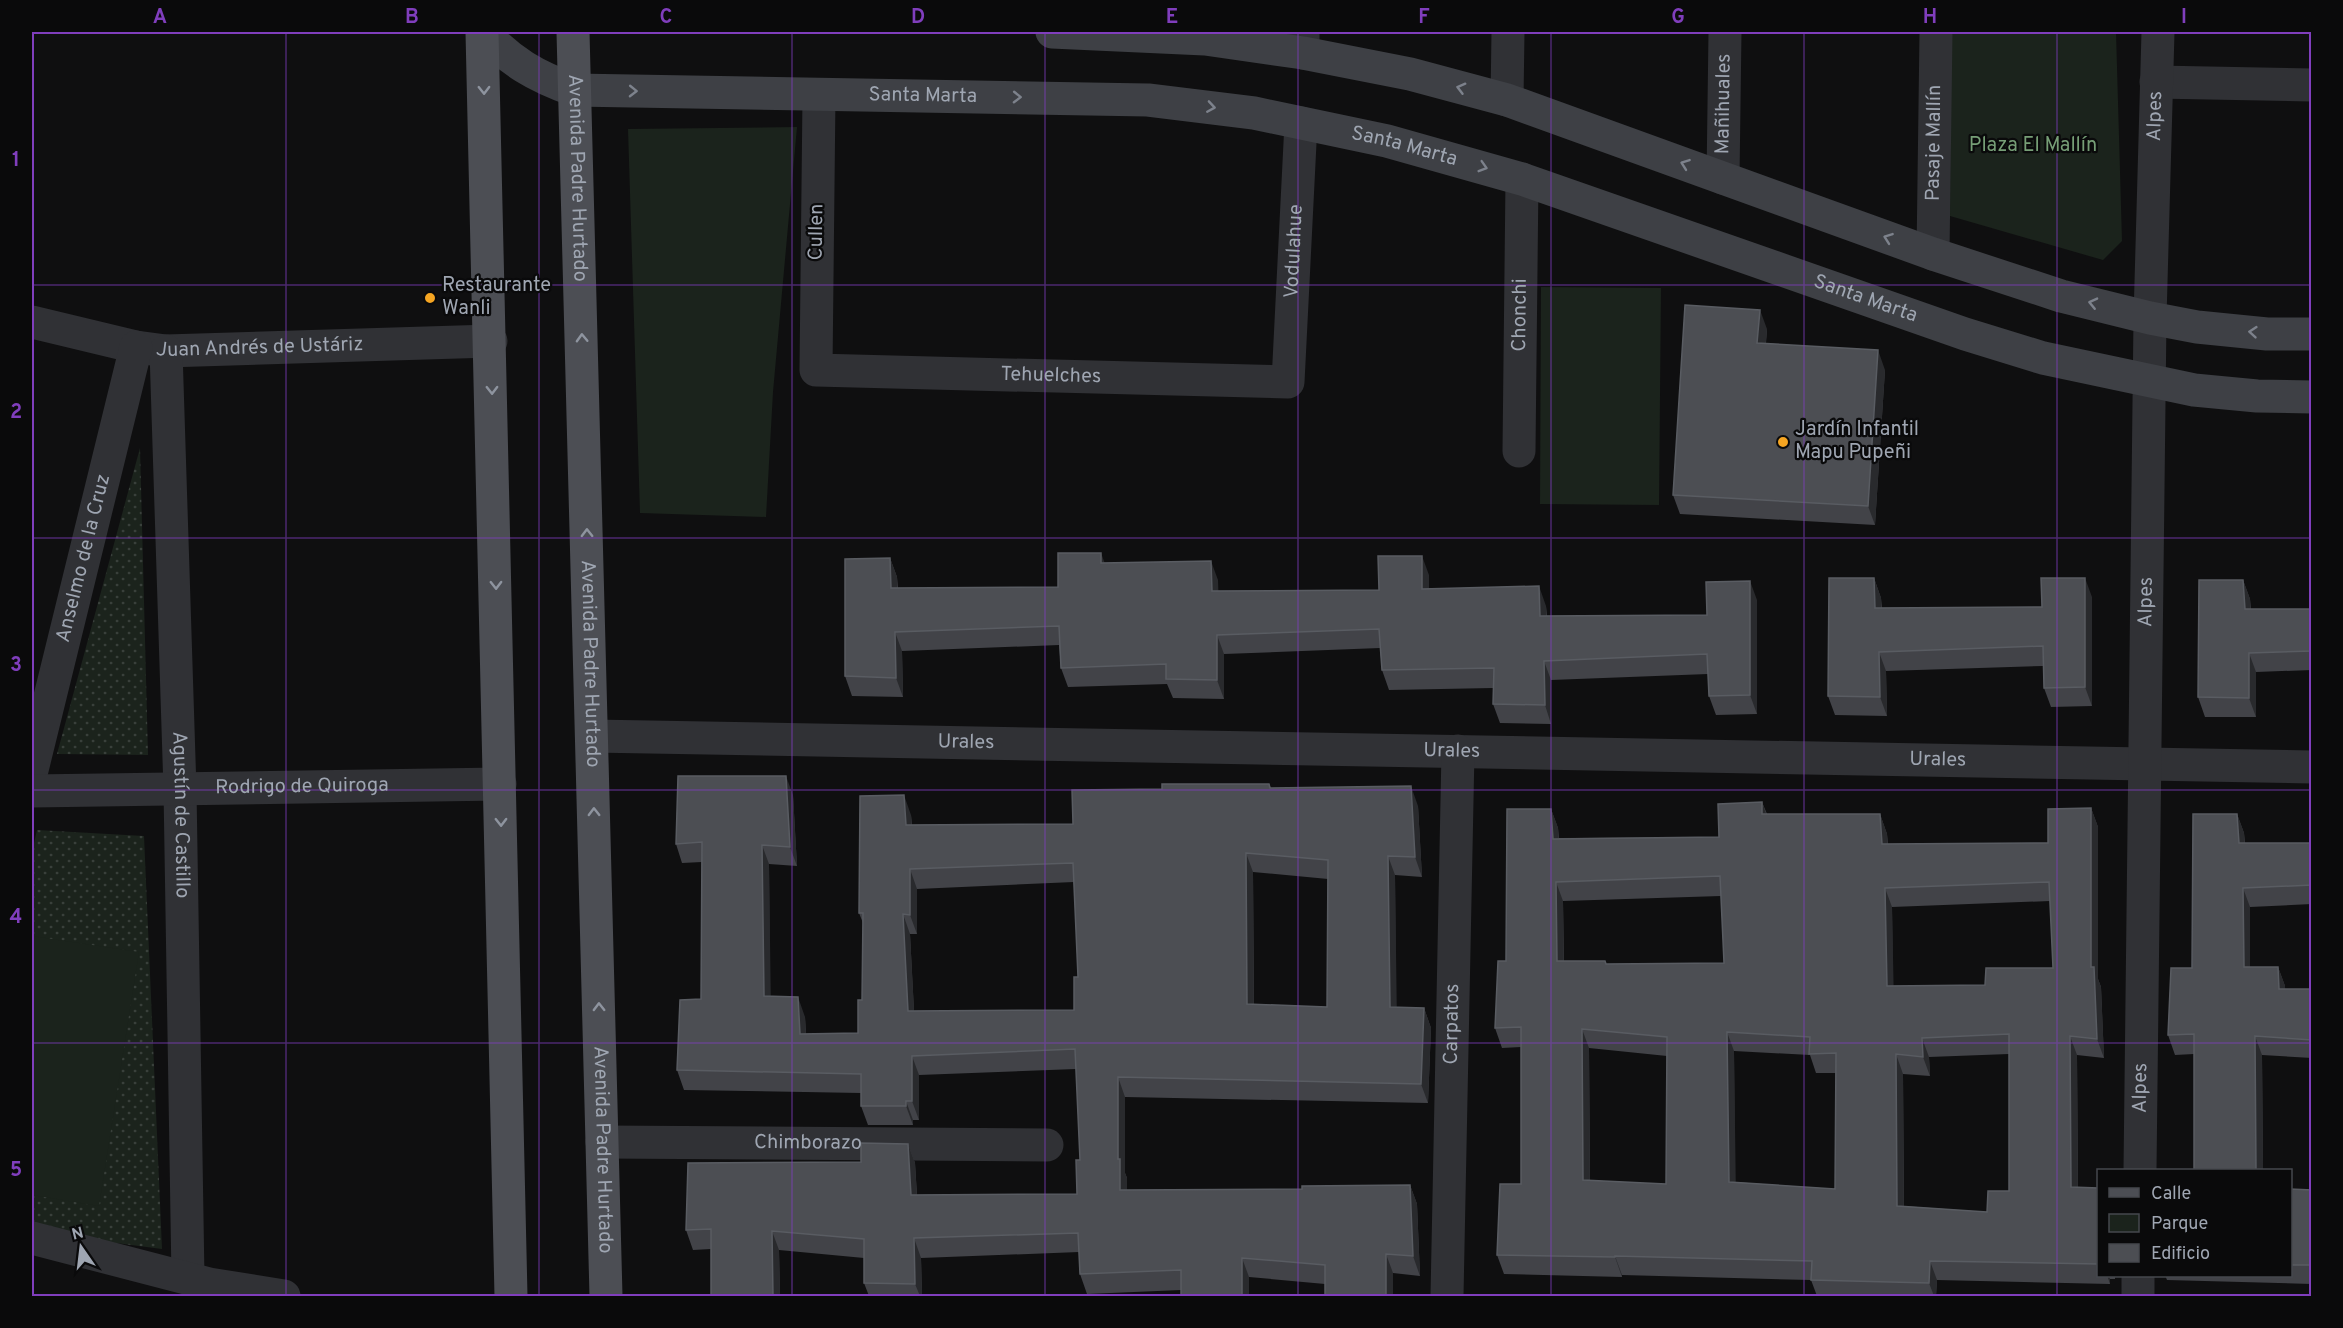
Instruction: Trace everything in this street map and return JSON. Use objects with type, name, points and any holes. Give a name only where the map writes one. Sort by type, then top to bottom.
[{"type":"main road","points":[[482,32],[491,341],[511,1296]]},
{"type":"main road","name":"Avenida Padre Hurtado","points":[[573,32],[606,1296]]},
{"type":"street","name":"Santa Marta","points":[[482,32],[522,67],[544,79],[574,90],[1148,100],[1211,107],[1301,123],[1387,141],[1522,179],[1965,334],[2043,358],[2194,390],[2257,396],[2312,397]]},
{"type":"street","points":[[1052,32],[1303,42],[1507,100],[1933,254],[2061,296],[2197,327],[2266,334],[2312,334]]},
{"type":"street","points":[[1507,100],[1508,32]]},
{"type":"street","name":"Mañihuales","points":[[1723,178],[1725,32]]},
{"type":"street","name":"Pasaje Mallín","points":[[1933,254],[1936,32]]},
{"type":"street","name":"Alpes","points":[[2140,1169],[2150,318],[2158,32]]},
{"type":"street","points":[[2156,82],[2312,85]]},
{"type":"street","name":"Cullen","points":[[816,370],[819,95]]},
{"type":"street","name":"Vodulahue","points":[[1288,382],[1301,123]]},
{"type":"street","name":"Chonchi","points":[[1519,451],[1522,179]]},
{"type":"street","name":"Juan Andrés de Ustáriz","points":[[32,322],[151,349],[491,341]]},
{"type":"street","name":"Anselmo de la Cruz","points":[[32,770],[151,349]]},
{"type":"street","name":"Agustín de Castillo","points":[[151,349],[180,790],[201,1286]]},
{"type":"street","name":"Tehuelches","points":[[816,370],[1288,382]]},
{"type":"street","name":"Urales","points":[[592,736],[2312,767]]},
{"type":"street","name":"Carpatos","points":[[1447,1296],[1458,751]]},
{"type":"street","name":"Rodrigo de Quiroga","points":[[32,791],[500,784]]},
{"type":"street","name":"Chimborazo","points":[[602,1142],[1047,1145]]},
{"type":"street","points":[[32,1238],[201,1286],[284,1296]]},
{"type":"street","points":[[2138,1277],[2138,1296]]},
{"type":"green space","name":"Plaza El Mallín","points":[[1951,32],[2116,32],[2122,241],[2103,260],[1950,216]]},
{"type":"green space","points":[[797,127],[773,392],[766,517],[640,513],[628,129]]},
{"type":"green space","points":[[1541,287],[1661,288],[1659,505],[1540,504]]},
{"type":"green space","points":[[140,448],[148,755],[57,754]]},
{"type":"green space","points":[[37,830],[144,836],[162,1249],[32,1232],[32,852]]},
{"type":"green space","points":[[32,936],[139,952],[99,1206],[32,1195]]},
{"type":"building","name":"Jardín Infantil Mapu Pupeñi","points":[[1685,305],[1760,310],[1757,343],[1878,350],[1868,506],[1673,495]]},
{"type":"building","points":[[1058,553],[1101,553],[1101,563],[1211,561],[1212,591],[1379,590],[1378,556],[1422,556],[1422,589],[1539,586],[1540,616],[1707,615],[1706,582],[1750,581],[1750,695],[1709,696],[1707,654],[1544,661],[1545,705],[1493,704],[1494,668],[1382,670],[1379,629],[1217,635],[1217,680],[1166,679],[1166,664],[1061,668],[1059,626],[895,632],[896,678],[845,676],[845,559],[890,558],[891,588],[1058,587]]},
{"type":"building","points":[[1829,578],[1874,578],[1875,608],[2042,607],[2041,578],[2085,578],[2085,687],[2044,688],[2043,646],[1879,652],[1880,697],[1828,696]]},
{"type":"building","points":[[2199,580],[2243,580],[2245,609],[2312,609],[2312,651],[2249,653],[2249,698],[2198,697]]},
{"type":"building","points":[[678,776],[786,776],[790,847],[762,845],[764,996],[798,997],[800,1034],[858,1033],[858,1000],[862,1000],[863,913],[859,913],[860,796],[904,795],[906,825],[1073,824],[1072,790],[1162,789],[1162,784],[1269,784],[1270,788],[1411,786],[1415,857],[1388,856],[1390,1007],[1424,1008],[1421,1084],[1118,1077],[1118,1159],[1120,1159],[1120,1190],[1302,1189],[1302,1186],[1410,1185],[1413,1256],[1386,1254],[1386,1296],[1325,1296],[1325,1265],[1242,1258],[1242,1296],[1181,1296],[1181,1270],[1080,1274],[1078,1233],[914,1238],[915,1284],[864,1283],[864,1239],[772,1231],[773,1296],[711,1296],[711,1229],[686,1230],[688,1163],[861,1162],[861,1143],[908,1144],[911,1195],[1077,1194],[1076,1160],[1080,1160],[1075,1049],[912,1056],[912,1101],[906,1101],[906,1106],[861,1106],[861,1074],[677,1070],[680,1000],[701,999],[702,842],[676,844]],"holes":[[[1246,853],[1328,860],[1327,1007],[1247,1004]],[[1073,863],[1078,977],[1074,977],[1074,1010],[908,1011],[903,914],[910,915],[910,869]]]},
{"type":"building","points":[[1762,802],[1762,814],[1880,814],[1882,844],[2048,843],[2048,809],[2091,808],[2091,967],[2094,967],[2097,1039],[2070,1036],[2071,1187],[2097,1188],[2097,1264],[1930,1261],[1929,1283],[1811,1280],[1812,1261],[1497,1255],[1500,1184],[1521,1184],[1521,1027],[1495,1028],[1498,961],[1506,961],[1507,809],[1551,809],[1553,839],[1719,837],[1718,804]],"holes":[[[1720,876],[1724,963],[1606,964],[1605,961],[1557,961],[1556,882]],[[2049,882],[2053,968],[1986,968],[1985,985],[1887,986],[1885,888]],[[1582,1029],[1667,1037],[1666,1184],[1583,1180]],[[1727,1032],[1810,1037],[1809,1054],[1836,1053],[1835,1189],[1729,1182]],[[2009,1034],[2009,1191],[1988,1191],[1987,1212],[1897,1206],[1896,1054],[1923,1057],[1922,1038]]]},
{"type":"building","points":[[2193,814],[2237,814],[2239,843],[2312,843],[2312,885],[2243,888],[2244,967],[2278,967],[2279,989],[2312,989],[2312,1040],[2255,1036],[2256,1169],[2194,1169],[2194,1034],[2168,1035],[2171,968],[2192,968]]},
{"type":"building","points":[[2292,1189],[2312,1190],[2312,1265],[2292,1265]]},
{"type":"place","name":"Restaurante Wanli","points":[[430,298]]},
{"type":"place","name":"Jardín Infantil Mapu Pupeñi","points":[[1783,442]]}]
